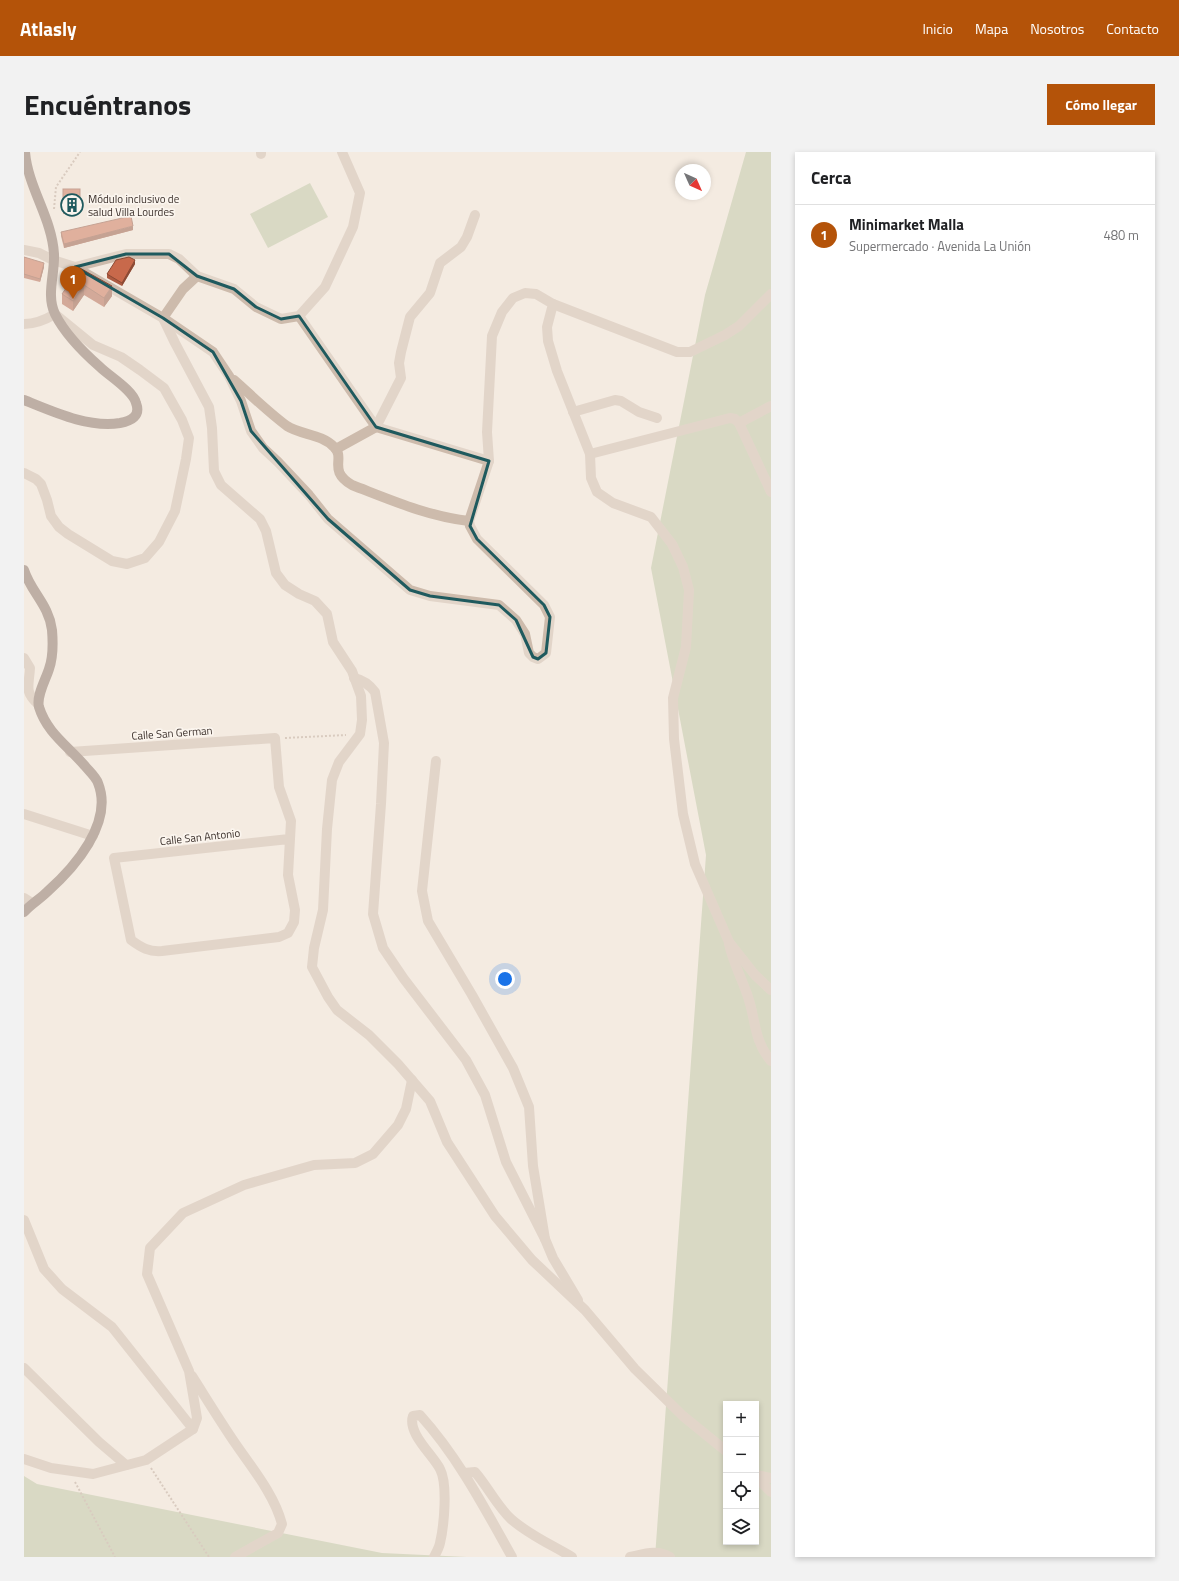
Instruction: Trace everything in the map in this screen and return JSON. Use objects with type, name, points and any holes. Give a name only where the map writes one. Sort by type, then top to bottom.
[{"type":"main road","points":[[24,400],[60,414],[88,422],[110,424],[130,421],[136,413],[137,403],[130,393],[99,366],[77,344],[55,314],[50,301],[54,254],[48,226],[28,174],[25,152]]},
{"type":"main road","points":[[24,570],[48,612],[52,630],[50,668],[42,687],[38,704],[44,721],[98,782],[103,806],[93,836],[79,859],[46,893],[28,901],[24,912]]},
{"type":"street","points":[[75,267],[126,254],[169,254],[179,259],[197,276],[234,289],[256,307],[281,319],[299,316],[325,287],[353,227],[360,193],[342,152]]},
{"type":"street","points":[[336,449],[376,427],[401,378],[401,352],[410,317],[430,293],[440,263],[461,247],[467,237],[475,215]]},
{"type":"street","points":[[24,250],[39,253],[53,260],[75,267],[163,318],[213,352],[229,376],[241,400],[251,431],[263,448],[309,495],[328,519],[410,590],[430,596],[499,605],[516,620],[525,634],[530,653],[534,658],[538,659],[542,658],[546,653],[550,617],[544,605],[477,539],[469,521],[489,461],[487,432],[492,336],[502,312],[513,298],[525,294],[536,294],[553,304],[677,352],[690,352],[739,326],[771,294]]},
{"type":"street","points":[[163,318],[183,289],[197,276]]},
{"type":"street","points":[[553,304],[547,327],[548,341],[557,371],[590,454],[591,478],[597,492],[613,503],[651,517],[672,544],[683,567],[690,590],[686,647],[673,698],[674,739],[683,814],[695,864],[729,942],[732,958],[748,995],[758,1040],[764,1052],[771,1061]]},
{"type":"street","points":[[24,324],[42,321],[55,314],[93,345],[121,357],[140,370],[164,388],[182,420],[189,438],[175,511],[159,542],[145,558],[128,564],[112,561],[59,527],[51,516],[47,500],[40,484],[36,479],[24,473]]},
{"type":"street","points":[[299,316],[376,427],[489,461]]},
{"type":"street","points":[[163,318],[209,407],[212,428],[214,471],[221,485],[260,519],[266,531],[276,573],[285,585],[299,594],[315,601],[322,607],[328,619],[333,642],[352,671],[361,696],[362,720],[360,734],[339,762],[332,780],[327,829],[323,910],[314,948],[312,967],[328,997],[337,1010],[369,1035],[430,1101],[447,1142],[495,1216],[532,1260],[584,1310],[635,1369],[683,1416],[723,1449]]},
{"type":"street","points":[[229,376],[288,426],[300,432],[329,441],[336,449],[338,472],[343,480],[352,485],[429,514],[469,521]]},
{"type":"street","points":[[573,412],[615,400],[621,401],[639,412],[657,418]]},
{"type":"street","points":[[739,423],[771,406]]},
{"type":"street","points":[[590,454],[723,418],[735,419],[739,423],[771,492]]},
{"type":"street","points":[[24,658],[30,668],[27,689],[28,695],[38,704]]},
{"type":"street","points":[[354,678],[370,685],[375,692],[384,743],[382,804],[373,914],[383,948],[404,979],[466,1060],[485,1095],[506,1162],[553,1258],[584,1310]]},
{"type":"street","points":[[275,738],[279,787],[291,821],[289,839]]},
{"type":"street","name":"Calle San German","points":[[70,752],[275,738]]},
{"type":"street","points":[[436,761],[422,891],[428,921],[513,1068],[529,1107],[533,1166],[545,1239]]},
{"type":"street","points":[[24,814],[93,836]]},
{"type":"street","name":"Calle San Antonio","points":[[289,839],[288,875],[295,910],[294,922],[288,933],[279,937],[152,952],[142,948],[131,940],[114,858],[289,839]]},
{"type":"street","points":[[729,942],[755,975],[771,990]]},
{"type":"street","points":[[235,1557],[278,1533],[282,1524],[279,1514],[268,1492],[227,1432],[189,1371],[147,1274],[150,1248],[183,1213],[244,1186],[314,1165],[355,1163],[373,1154],[398,1125],[406,1109],[412,1080]]},
{"type":"street","points":[[24,1220],[44,1269],[62,1289],[112,1327],[193,1429]]},
{"type":"street","points":[[24,1368],[99,1442],[126,1465]]},
{"type":"street","points":[[24,1459],[51,1468],[93,1474],[146,1460],[193,1429],[197,1418],[189,1371]]},
{"type":"street","points":[[434,1557],[440,1544],[446,1493],[441,1470],[413,1430],[411,1421],[413,1416],[420,1415],[446,1445],[464,1472],[512,1557]]},
{"type":"street","points":[[464,1472],[475,1472],[489,1493],[511,1519],[532,1534],[572,1557]]},
{"type":"street","points":[[759,1476],[771,1478]]},
{"type":"street","points":[[759,1479],[771,1492]]},
{"type":"street","points":[[630,1557],[652,1552],[663,1553],[670,1557]]},
{"type":"path","points":[[48,226],[54,207],[56,188],[80,152]]},
{"type":"path","points":[[275,738],[360,734]]},
{"type":"path","points":[[146,1460],[209,1557]]},
{"type":"path","points":[[69,1470],[115,1557]]},
{"type":"highlighted area","points":[[126,254],[169,254],[197,276],[234,289],[256,307],[281,319],[299,316],[376,427],[489,461],[470,526],[477,539],[544,605],[550,617],[546,653],[538,659],[533,657],[516,620],[499,605],[430,596],[410,590],[328,519],[251,431],[241,401],[213,352],[163,318],[75,267]]},
{"type":"green space","points":[[746,152],[771,152],[771,1557],[655,1557],[706,855],[651,568],[705,295]]},
{"type":"green space","points":[[310,183],[328,217],[268,248],[250,214]]},
{"type":"green space","points":[[24,1476],[37,1484],[382,1553],[467,1557],[24,1557]]},
{"type":"building","points":[[63,189],[80,189],[80,206],[63,206]]},
{"type":"building","points":[[131,216],[133,226],[64,244],[61,232]]},
{"type":"building","points":[[24,257],[44,263],[40,279],[24,274]]},
{"type":"building","points":[[129,257],[135,260],[122,283],[107,274],[116,260]]},
{"type":"building","points":[[78,267],[112,286],[104,298],[84,285],[73,301],[62,294],[73,278],[71,277]]},
{"type":"place","name":"Módulo inclusivo de salud Villa Lourdes","points":[[72,205]]},
{"type":"place","name":"Minimarket Malla","points":[[73,299]]}]
